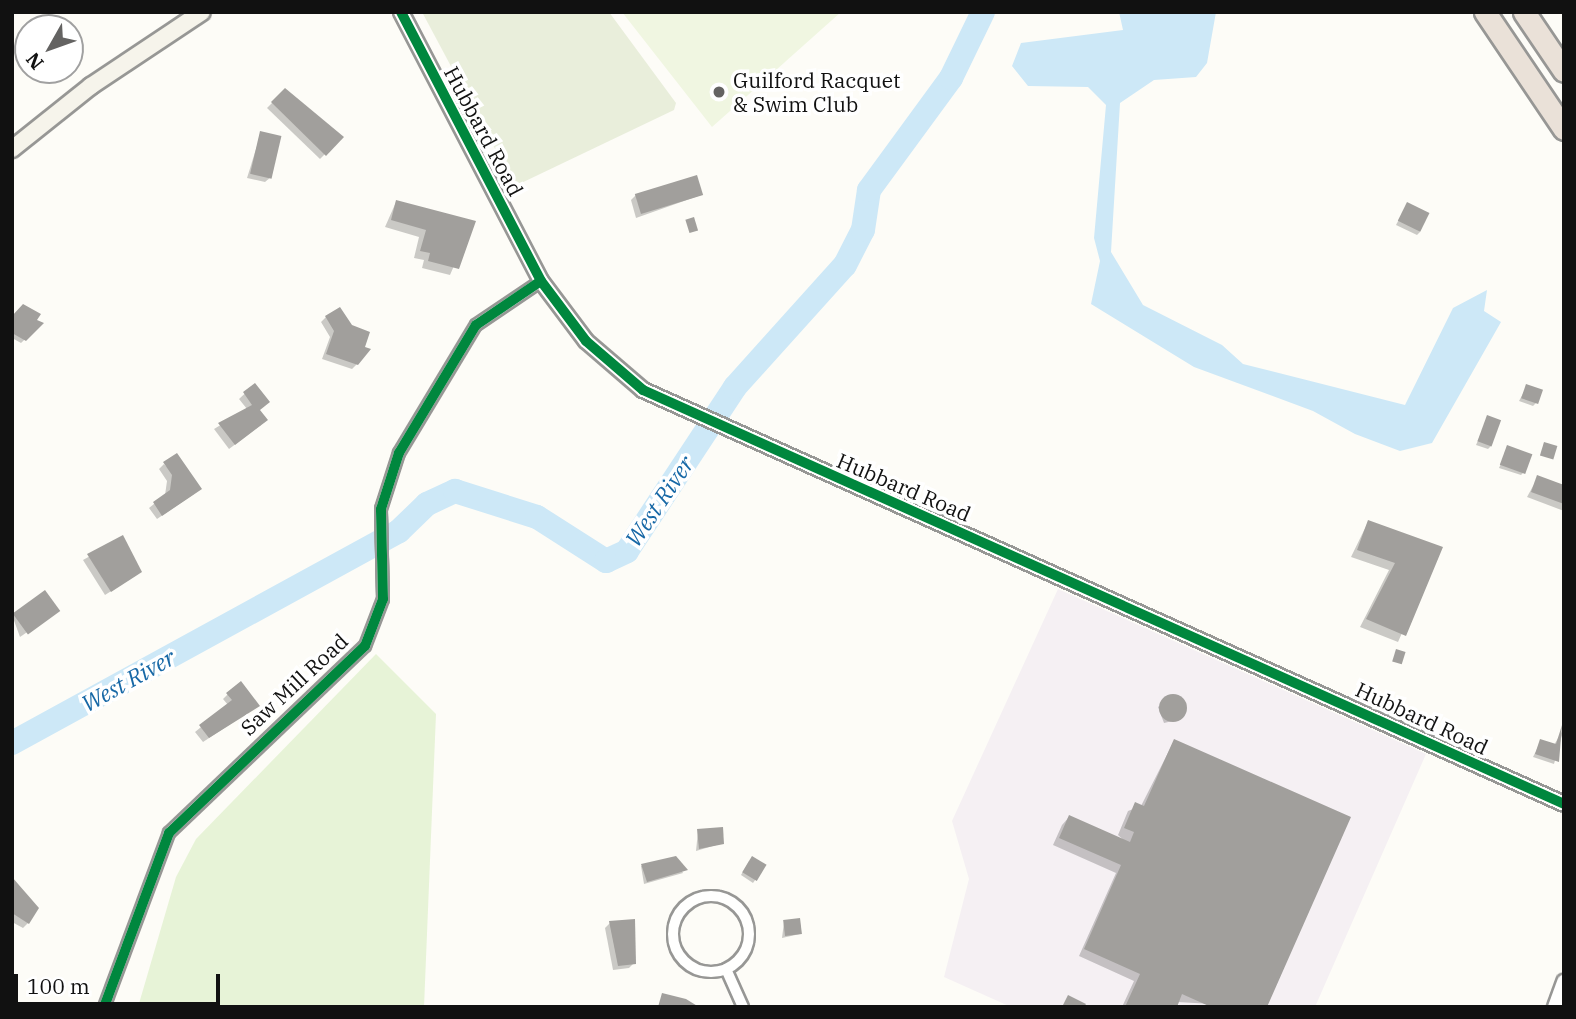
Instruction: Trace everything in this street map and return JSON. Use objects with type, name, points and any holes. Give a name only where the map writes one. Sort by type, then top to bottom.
[{"type":"highway","points":[[1485,12],[1564,129]]},
{"type":"highway","points":[[1525,12],[1564,71]]},
{"type":"main road","points":[[12,149],[91,86],[202,12]]},
{"type":"street","name":"Hubbard Road","points":[[401,12],[541,281],[595,349],[672,407],[1564,804]]},
{"type":"street","name":"Saw Mill Road","points":[[104,1007],[169,833],[365,646],[383,599],[384,558],[381,528],[395,463],[461,344],[496,308],[541,281]]},
{"type":"street","points":[[700,897],[733,902],[749,928],[747,947],[726,969],[695,968],[675,947],[677,916],[700,897]]},
{"type":"street","points":[[726,969],[743,1007]]},
{"type":"street","points":[[1555,1007],[1564,982]]},
{"type":"shaded area","points":[[1058,589],[1426,754],[1315,1007],[1011,1007],[944,977],[969,879],[952,821]]},
{"type":"green space","points":[[422,12],[609,12],[676,103],[674,110],[515,186]]},
{"type":"green space","name":"Guilford Racquet & Swim Club","points":[[622,12],[841,12],[712,127]]},
{"type":"green space","points":[[376,654],[436,714],[424,1007],[138,1007],[176,877],[196,839]]},
{"type":"water","points":[[1119,12],[1216,12],[1207,63],[1196,77],[1154,80],[1120,103],[1111,252],[1143,305],[1222,345],[1243,364],[1405,405],[1453,308],[1487,290],[1484,311],[1501,322],[1432,443],[1400,451],[1355,434],[1313,411],[1194,367],[1091,304],[1100,261],[1094,238],[1106,105],[1088,87],[1028,86],[1012,66],[1021,43],[1123,30]]},
{"type":"building","points":[[285,88],[344,137],[326,156],[271,102]]},
{"type":"building","points":[[260,131],[281,136],[272,179],[250,174]]},
{"type":"building","points":[[697,175],[703,195],[641,214],[635,194]]},
{"type":"building","points":[[396,200],[476,221],[459,269],[428,261],[430,253],[420,251],[426,230],[391,220]]},
{"type":"building","points":[[1407,202],[1429,213],[1420,232],[1398,221]]},
{"type":"building","points":[[694,217],[698,230],[689,233],[685,220]]},
{"type":"building","points":[[23,304],[41,314],[37,320],[44,323],[26,341],[12,333],[12,316]]},
{"type":"building","points":[[340,307],[352,325],[370,332],[365,347],[371,349],[358,365],[326,354],[334,331],[325,316]]},
{"type":"building","points":[[255,383],[270,402],[260,410],[268,420],[235,445],[218,423],[252,405],[243,392]]},
{"type":"building","points":[[1526,384],[1543,390],[1538,404],[1521,398]]},
{"type":"building","points":[[1487,415],[1501,420],[1492,446],[1477,441]]},
{"type":"building","points":[[1544,442],[1557,446],[1553,459],[1540,455]]},
{"type":"building","points":[[1507,445],[1532,454],[1525,474],[1500,465]]},
{"type":"building","points":[[177,453],[202,489],[162,516],[153,502],[170,490],[172,475],[163,462]]},
{"type":"building","points":[[1537,475],[1564,485],[1564,504],[1531,492]]},
{"type":"building","points":[[1368,520],[1443,547],[1406,636],[1366,619],[1395,563],[1357,550]]},
{"type":"building","points":[[123,535],[142,572],[111,592],[87,554]]},
{"type":"building","points":[[45,590],[60,611],[28,635],[13,614]]},
{"type":"building","points":[[1396,649],[1406,652],[1402,664],[1392,661]]},
{"type":"building","points":[[241,681],[260,706],[209,738],[199,725],[232,700],[226,693]]},
{"type":"building","points":[[1173,694],[1183,698],[1187,708],[1183,718],[1173,722],[1163,718],[1159,708],[1163,698]]},
{"type":"building","points":[[1562,725],[1559,762],[1535,754],[1540,739],[1556,744]]},
{"type":"building","points":[[1174,739],[1351,817],[1267,1007],[1211,1007],[1182,994],[1177,1007],[1125,1007],[1140,974],[1084,949],[1121,865],[1059,838],[1069,815],[1130,842],[1134,832],[1124,828],[1135,802],[1144,806]]},
{"type":"building","points":[[723,827],[724,844],[699,849],[697,829]]},
{"type":"building","points":[[676,856],[688,870],[647,882],[641,864]]},
{"type":"building","points":[[752,856],[767,865],[757,881],[742,872]]},
{"type":"building","points":[[12,877],[39,908],[29,924],[12,913]]},
{"type":"building","points":[[800,918],[802,934],[785,936],[783,920]]},
{"type":"building","points":[[635,919],[636,964],[618,966],[609,921]]},
{"type":"building","points":[[662,993],[686,999],[699,1007],[658,1007]]},
{"type":"building","points":[[1068,995],[1086,1004],[1084,1007],[1062,1007]]},
{"type":"waterway","name":"West River","points":[[12,743],[399,531],[427,504],[455,491],[537,517],[606,561],[627,551],[735,387],[845,265],[863,230],[869,190],[951,78],[983,12]]},
{"type":"cycle path","points":[[401,12],[541,281],[586,341],[643,390],[1564,804]]},
{"type":"cycle path","points":[[104,1007],[169,833],[365,646],[383,599],[381,509],[399,453],[476,325],[541,281]]},
{"type":"place","name":"Guilford Racquet & Swim Club","points":[[719,92]]}]
